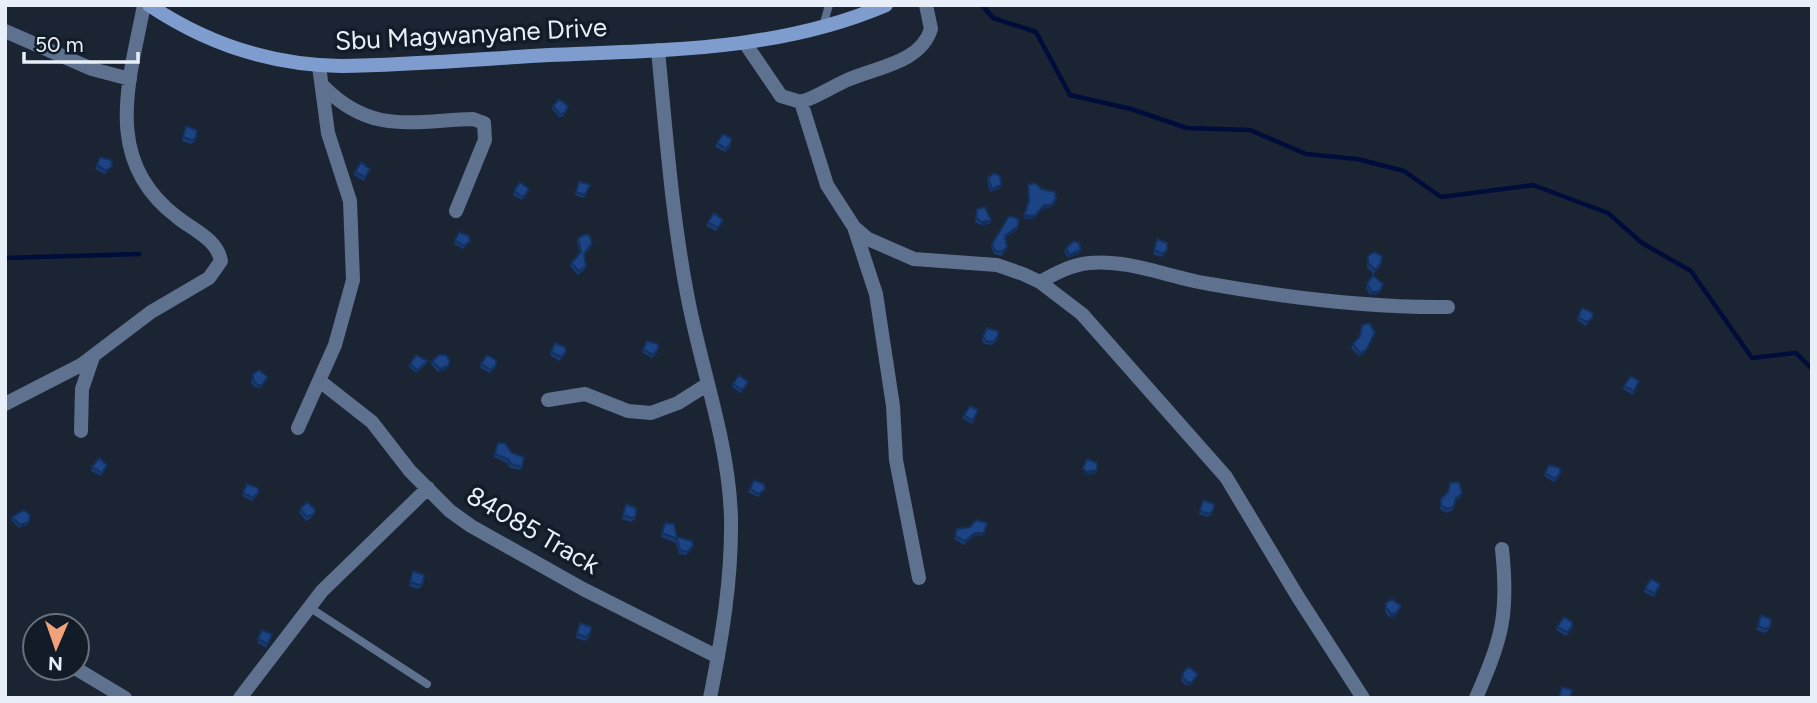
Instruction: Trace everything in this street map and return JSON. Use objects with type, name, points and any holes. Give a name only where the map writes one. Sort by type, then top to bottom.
[{"type":"main road","name":"Sbu Magwanyane Drive","points":[[149,5],[178,24],[243,51],[319,66],[658,50],[745,43],[823,29],[886,5]]},
{"type":"street","points":[[5,404],[68,373],[94,356],[151,312],[209,278],[221,261],[213,243],[155,197],[135,169],[126,118],[130,79],[144,5]]},
{"type":"street","points":[[745,43],[781,96],[801,102],[848,79],[907,57],[921,48],[931,29],[926,5]]},
{"type":"street","points":[[5,31],[92,69],[130,79]]},
{"type":"street","points":[[658,50],[676,231],[688,301],[722,446],[731,517],[726,606],[710,698]]},
{"type":"street","points":[[298,428],[320,382],[347,309],[354,271],[350,201],[328,133],[319,66]]},
{"type":"street","points":[[323,86],[352,111],[376,121],[404,123],[473,119],[484,123],[485,140],[456,211]]},
{"type":"street","points":[[801,102],[827,185],[854,227],[876,294],[893,406],[896,460],[919,579]]},
{"type":"street","points":[[854,227],[885,248],[914,259],[997,265],[1040,282],[1082,314],[1213,459],[1363,698]]},
{"type":"street","points":[[1040,282],[1063,269],[1106,263],[1207,284],[1305,299],[1379,307],[1448,307]]},
{"type":"street","points":[[81,431],[82,389],[94,356]]},
{"type":"street","name":"84085 Track","points":[[320,382],[372,422],[450,511],[502,546],[718,657]]},
{"type":"street","points":[[548,400],[585,394],[628,411],[651,413],[678,403],[708,384]]},
{"type":"street","points":[[240,698],[336,576],[428,488]]},
{"type":"street","points":[[1476,698],[1501,633],[1507,592],[1502,549]]},
{"type":"street","points":[[91,678],[125,698]]},
{"type":"lane","points":[[823,29],[829,5]]},
{"type":"lane","points":[[312,608],[427,684]]},
{"type":"building","points":[[559,99],[568,106],[565,113],[560,114],[553,106]]},
{"type":"building","points":[[186,126],[197,130],[196,138],[192,140],[183,137]]},
{"type":"building","points":[[723,134],[731,138],[726,149],[717,143]]},
{"type":"building","points":[[100,157],[111,160],[112,166],[106,171],[97,165]]},
{"type":"building","points":[[361,162],[370,169],[365,177],[355,172]]},
{"type":"building","points":[[994,173],[1000,176],[1001,185],[992,189],[988,178]]},
{"type":"building","points":[[579,181],[590,185],[585,195],[576,192]]},
{"type":"building","points":[[520,182],[529,189],[523,197],[514,191]]},
{"type":"building","points":[[1035,183],[1042,189],[1055,192],[1056,199],[1051,205],[1044,205],[1035,216],[1024,215],[1029,201],[1028,185]]},
{"type":"building","points":[[985,207],[991,220],[982,222],[976,218],[977,209]]},
{"type":"building","points":[[714,213],[723,220],[718,228],[708,222]]},
{"type":"building","points":[[1009,216],[1019,219],[1018,226],[1005,236],[1007,247],[1002,252],[995,251],[992,244]]},
{"type":"building","points":[[459,232],[469,236],[470,241],[464,246],[455,240]]},
{"type":"building","points":[[586,234],[590,236],[592,243],[584,254],[586,266],[579,271],[571,263],[581,252],[578,238]]},
{"type":"building","points":[[1157,239],[1167,243],[1167,250],[1163,254],[1154,250]]},
{"type":"building","points":[[1074,241],[1079,243],[1081,250],[1069,255],[1066,248]]},
{"type":"building","points":[[1374,252],[1382,256],[1381,263],[1375,270],[1368,263],[1368,256]]},
{"type":"building","points":[[1373,275],[1383,284],[1380,291],[1372,292],[1367,284]]},
{"type":"building","points":[[1582,308],[1592,312],[1593,317],[1587,322],[1578,317]]},
{"type":"building","points":[[1369,323],[1375,332],[1367,349],[1360,353],[1353,344],[1360,336],[1362,325]]},
{"type":"building","points":[[987,328],[998,331],[993,342],[986,341],[983,336]]},
{"type":"building","points":[[647,341],[658,344],[653,355],[643,349]]},
{"type":"building","points":[[555,343],[565,347],[566,352],[561,357],[551,352]]},
{"type":"building","points":[[416,355],[428,361],[417,370],[410,364]]},
{"type":"building","points":[[439,355],[446,355],[450,361],[448,366],[440,369],[432,361]]},
{"type":"building","points":[[487,355],[496,360],[496,365],[491,370],[481,364]]},
{"type":"building","points":[[259,370],[268,377],[262,385],[257,385],[253,379],[253,374]]},
{"type":"building","points":[[739,375],[748,382],[742,390],[733,384]]},
{"type":"building","points":[[1631,376],[1639,381],[1634,391],[1624,386]]},
{"type":"building","points":[[970,406],[978,410],[973,421],[964,415]]},
{"type":"building","points":[[498,443],[505,443],[512,453],[524,457],[522,467],[495,454]]},
{"type":"building","points":[[99,458],[107,465],[102,473],[92,467]]},
{"type":"building","points":[[1087,459],[1097,463],[1097,470],[1086,472],[1083,468]]},
{"type":"building","points":[[1549,465],[1560,468],[1555,479],[1545,473]]},
{"type":"building","points":[[754,480],[764,484],[765,489],[759,494],[750,489]]},
{"type":"building","points":[[1459,482],[1462,493],[1456,498],[1454,506],[1448,509],[1441,506],[1441,499],[1448,492],[1450,483]]},
{"type":"building","points":[[247,484],[258,488],[258,493],[253,498],[243,493]]},
{"type":"building","points":[[1203,500],[1214,504],[1213,511],[1209,514],[1200,511]]},
{"type":"building","points":[[307,502],[315,509],[314,514],[307,517],[300,509]]},
{"type":"building","points":[[626,504],[636,508],[636,515],[632,518],[623,515]]},
{"type":"building","points":[[24,510],[30,515],[29,522],[20,525],[12,517]]},
{"type":"building","points":[[976,520],[987,523],[984,533],[975,533],[965,541],[955,536],[957,529],[970,527]]},
{"type":"building","points":[[665,523],[674,524],[677,537],[692,541],[693,546],[687,552],[680,550],[677,539],[662,533]]},
{"type":"building","points":[[413,571],[424,575],[423,583],[419,585],[410,582]]},
{"type":"building","points":[[1651,579],[1660,584],[1655,594],[1645,588]]},
{"type":"building","points":[[1392,599],[1401,606],[1396,613],[1391,614],[1386,603]]},
{"type":"building","points":[[1761,615],[1771,619],[1770,627],[1766,629],[1758,626]]},
{"type":"building","points":[[1564,617],[1572,622],[1572,627],[1567,632],[1557,627]]},
{"type":"building","points":[[580,623],[591,627],[591,632],[586,637],[577,634]]},
{"type":"building","points":[[262,630],[272,634],[268,644],[258,639]]},
{"type":"building","points":[[1189,667],[1198,674],[1192,682],[1187,682],[1183,677],[1183,672]]},
{"type":"building","points":[[1562,687],[1572,690],[1570,698],[1559,697]]},
{"type":"waterway","points":[[982,5],[993,18],[1036,32],[1070,95],[1131,109],[1187,128],[1250,130],[1306,154],[1357,159],[1404,171],[1441,197],[1533,185],[1608,213],[1642,243],[1691,271],[1752,358],[1796,353],[1812,369]]},
{"type":"waterway","points":[[5,258],[139,254]]}]
